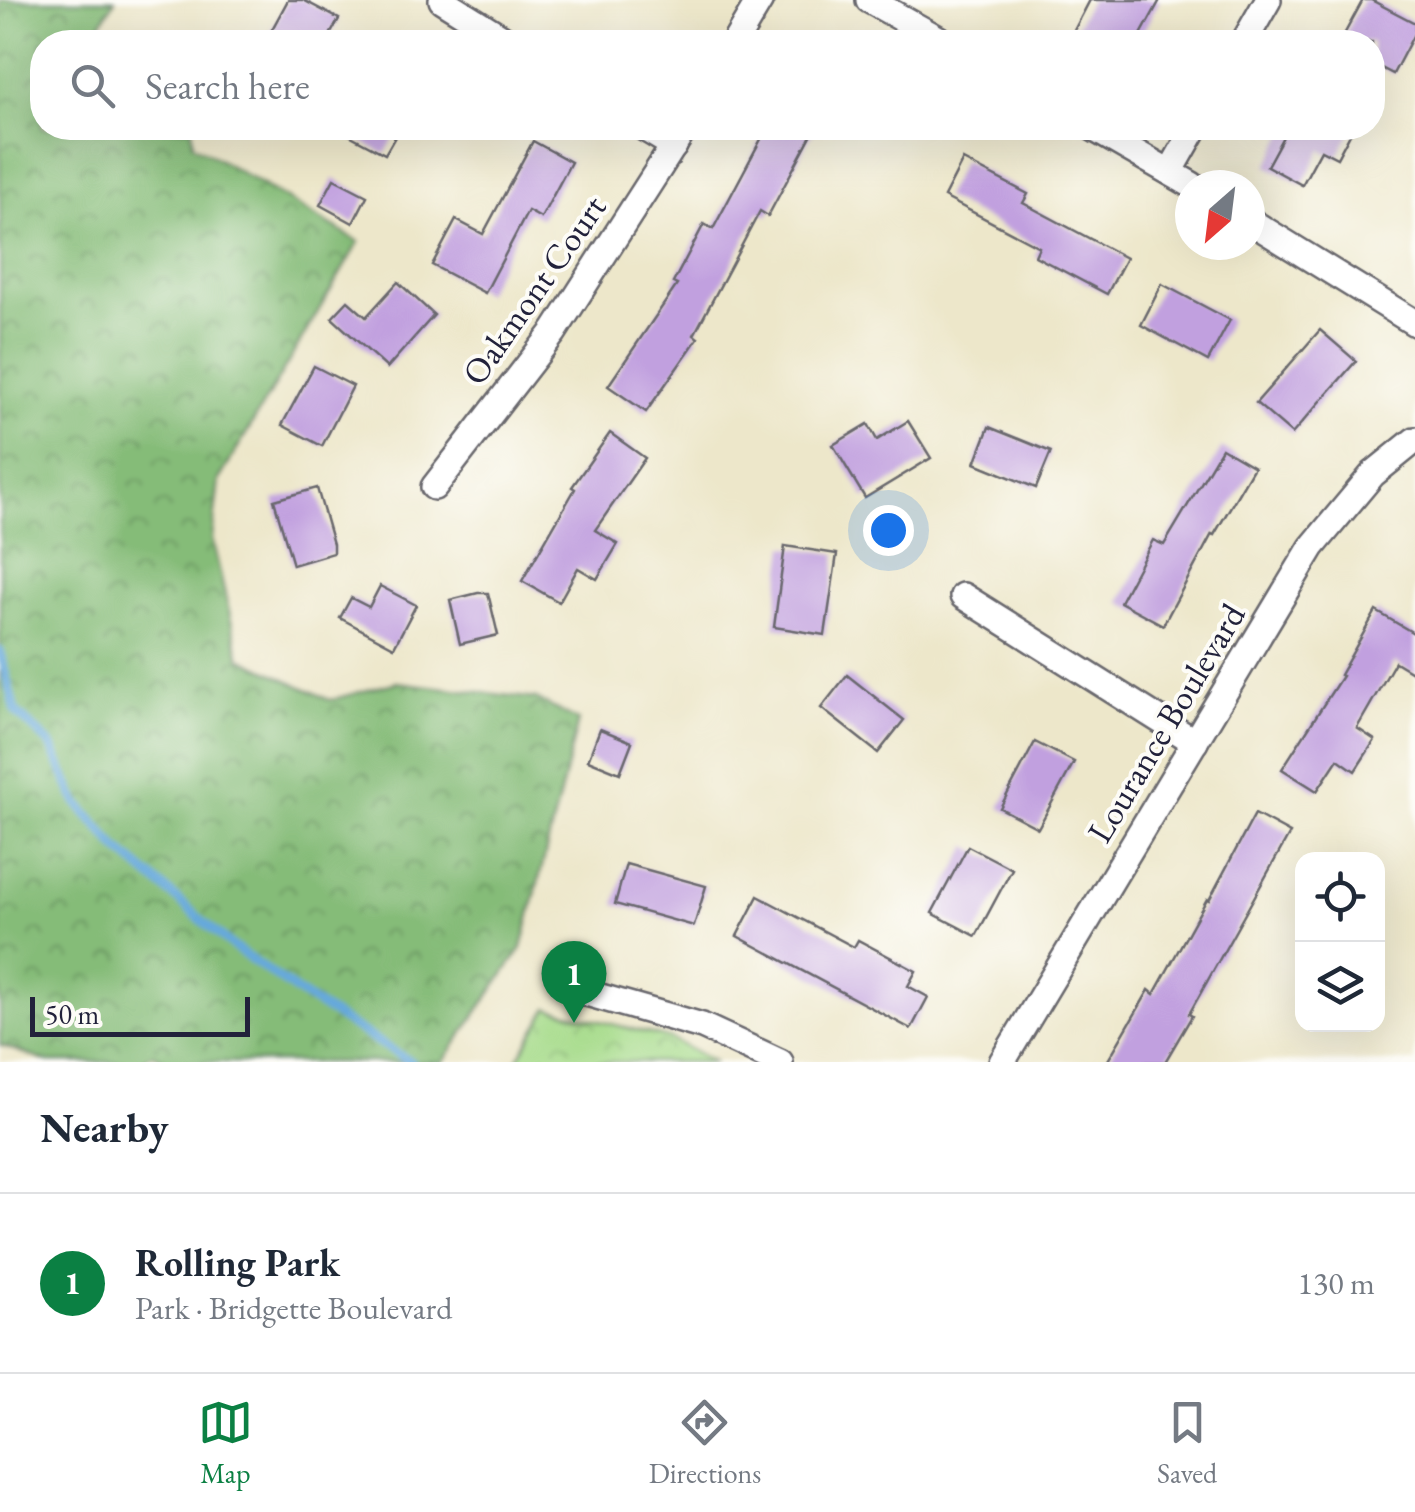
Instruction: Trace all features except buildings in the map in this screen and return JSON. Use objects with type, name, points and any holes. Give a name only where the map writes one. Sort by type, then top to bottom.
[{"type":"street","points":[[442,0],[490,30]]},
{"type":"street","points":[[742,30],[760,0]]},
{"type":"street","points":[[869,0],[923,30]]},
{"type":"street","points":[[1251,30],[1268,0]]},
{"type":"street","name":"Oakmont Court","points":[[434,488],[554,332],[678,140]]},
{"type":"street","points":[[1114,140],[1175,175]]},
{"type":"street","points":[[1183,170],[1192,140]]},
{"type":"street","points":[[1265,230],[1415,323]]},
{"type":"street","name":"Lourance Boulevard","points":[[1002,1062],[1312,547],[1373,474],[1415,440]]},
{"type":"street","points":[[963,596],[1196,742]]},
{"type":"street","points":[[583,992],[702,1026],[780,1062]]},
{"type":"green space","points":[[0,0],[115,0],[97,30],[30,30],[30,140],[193,140],[193,144],[359,242],[219,480],[212,539],[240,658],[330,700],[397,682],[536,699],[578,721],[522,948],[443,1062],[169,1062],[152,1054],[140,1062],[48,1062],[0,1045]]},
{"type":"green space","points":[[548,1008],[668,1038],[715,1062],[516,1062]]},
{"type":"waterway","points":[[0,651],[15,711],[51,745],[76,801],[117,848],[232,946],[311,1001],[411,1062]]},
{"type":"place","name":"Rolling Park","points":[[574,1023]]}]
